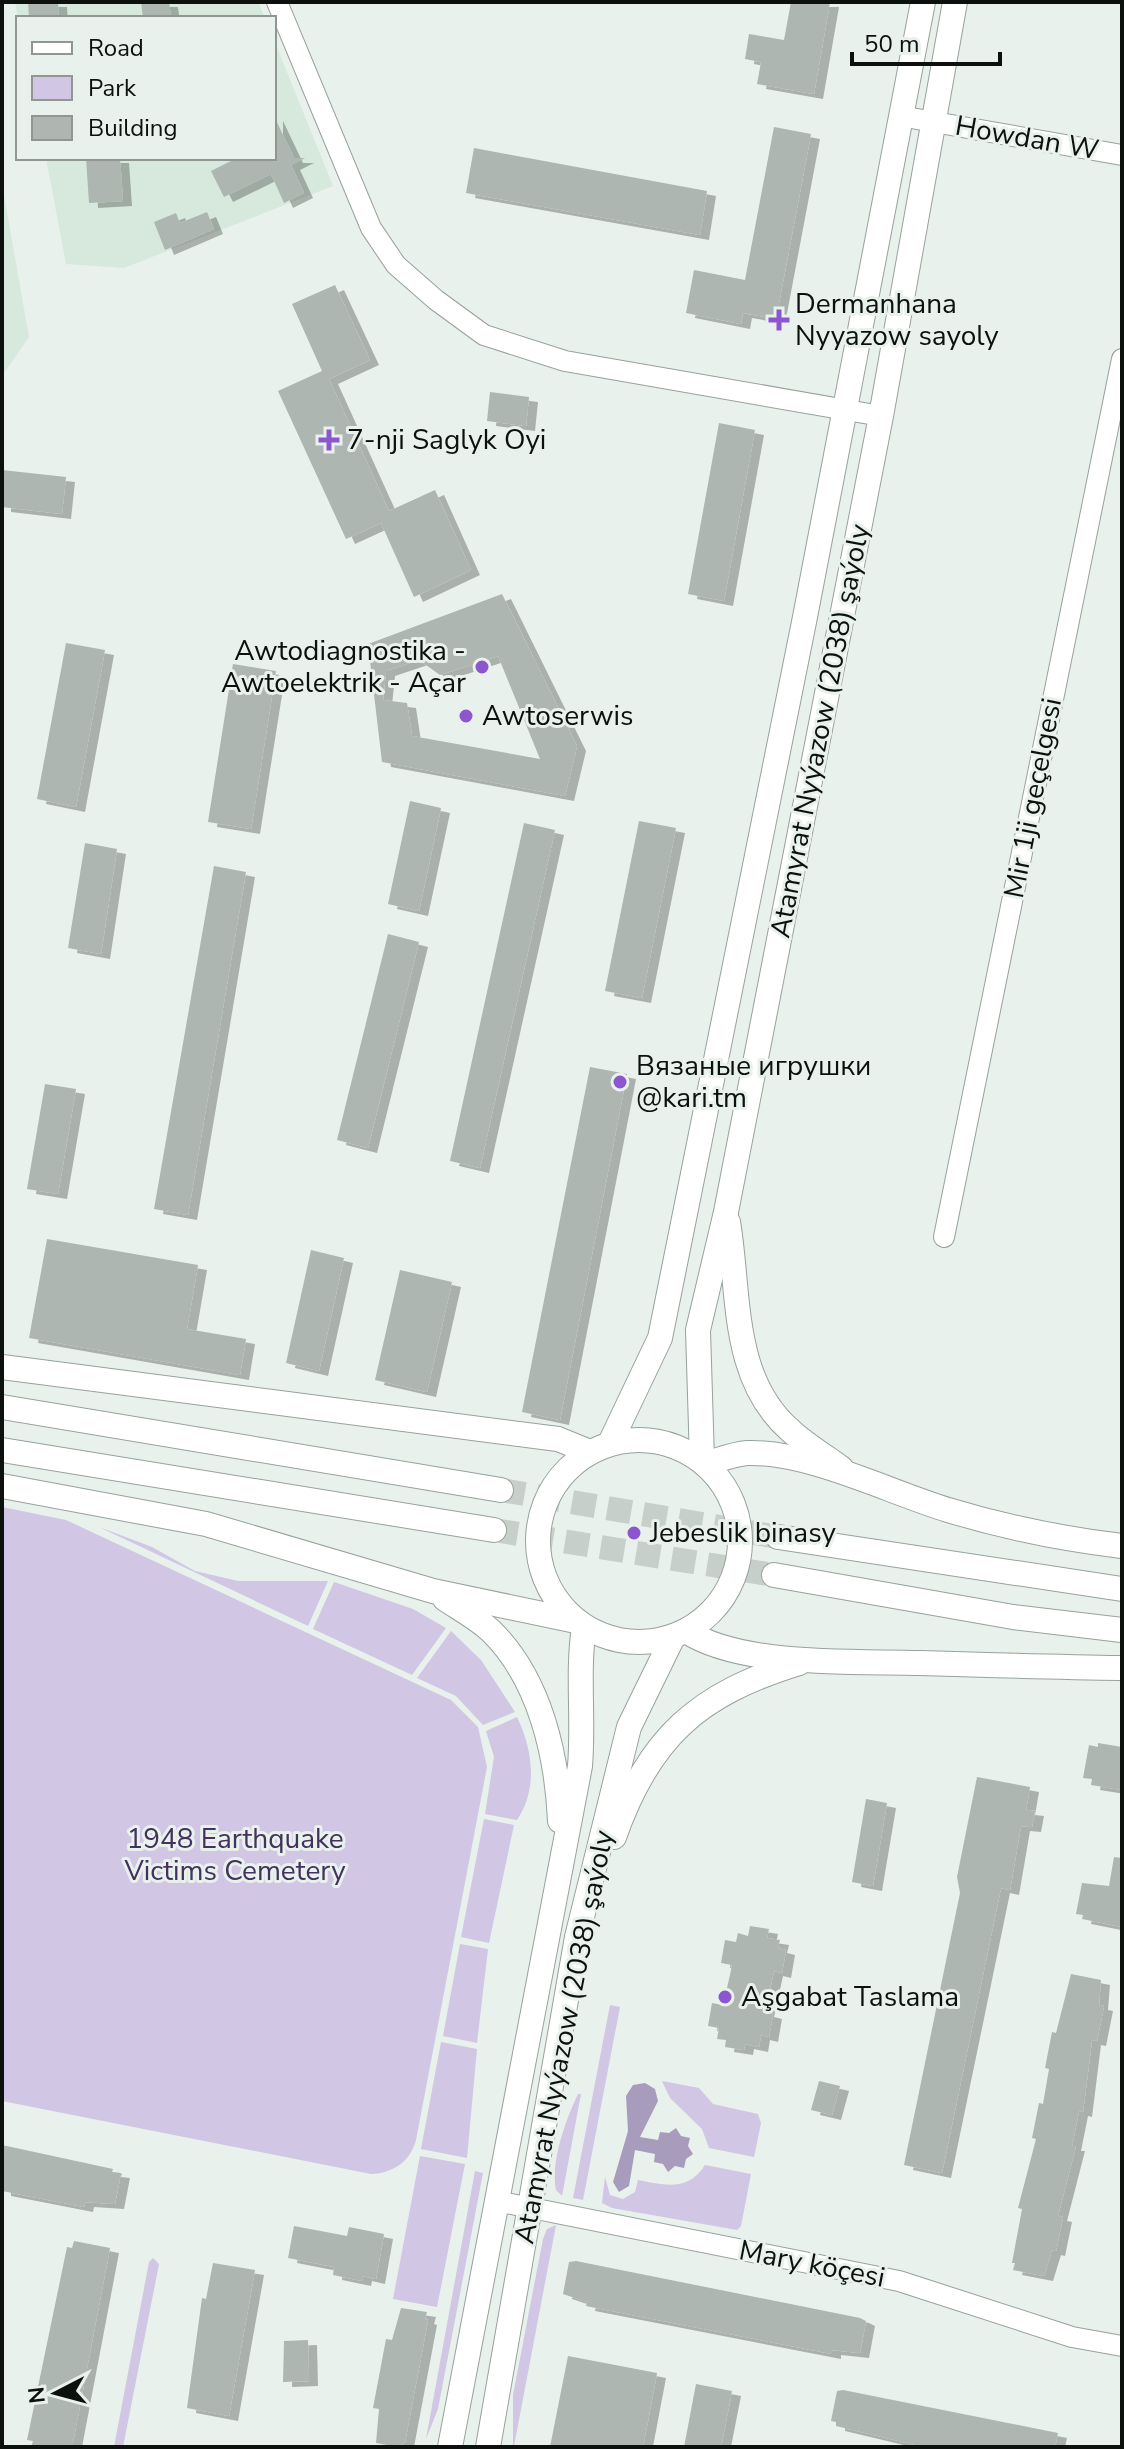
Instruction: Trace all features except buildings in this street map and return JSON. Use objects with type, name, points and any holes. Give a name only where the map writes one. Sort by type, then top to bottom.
[{"type":"main road","name":"Atamyrat Nyýazow (2038) şaýoly","points":[[600,1446],[660,1338],[923,2]]},
{"type":"main road","name":"Atamyrat Nyýazow (2038) şaýoly","points":[[703,1462],[698,1330],[726,1212],[881,416],[931,121],[955,2]]},
{"type":"main road","points":[[726,1212],[737,1274],[738,1330],[757,1384],[789,1430],[853,1476]]},
{"type":"main road","points":[[2,1367],[600,1446],[662,1441],[703,1462],[722,1482],[734,1504],[740,1528],[740,1553],[734,1577],[722,1599],[706,1617],[679,1634],[630,1642],[580,1624],[433,1591],[206,1524],[2,1486]]},
{"type":"main road","points":[[2,1407],[501,1490]]},
{"type":"main road","points":[[580,1624],[561,1606],[541,1568],[539,1525],[554,1485],[567,1468],[600,1446]]},
{"type":"main road","points":[[2,1450],[494,1530]]},
{"type":"main road","points":[[703,1462],[743,1453],[763,1454],[853,1476],[947,1509],[1029,1531],[1122,1546]]},
{"type":"main road","points":[[778,1537],[1122,1589]]},
{"type":"main road","points":[[774,1575],[1013,1617],[1122,1630]]},
{"type":"main road","points":[[433,1591],[492,1632],[525,1676],[545,1729],[559,1793],[562,1865]]},
{"type":"main road","name":"Atamyrat Nyýazow (2038) şaýoly","points":[[450,2447],[581,1754],[580,1624]]},
{"type":"main road","name":"Atamyrat Nyýazow (2038) şaýoly","points":[[488,2447],[577,1937],[629,1727],[679,1634]]},
{"type":"main road","points":[[679,1634],[723,1649],[809,1660],[1122,1668]]},
{"type":"main road","points":[[577,1937],[626,1801],[656,1752],[692,1715],[720,1694],[748,1679],[809,1660]]},
{"type":"street","points":[[277,2],[371,228],[396,265],[436,300],[498,342],[565,361],[881,416]]},
{"type":"street","name":"Howdan W","points":[[900,116],[1122,155]]},
{"type":"street","name":"Mir 1ji geçelgesi","points":[[944,1237],[1122,359]]},
{"type":"street","name":"Mary köçesi","points":[[496,2201],[899,2281],[1072,2337],[1122,2346]]},
{"type":"shaded area","points":[[15,2],[258,2],[264,16],[18,16]]},
{"type":"shaded area","points":[[276,45],[333,186],[124,268],[66,264],[46,160],[276,160]]},
{"type":"shaded area","points":[[2,184],[29,337],[2,376]]},
{"type":"shaded area","points":[[645,2083],[655,2089],[658,2101],[640,2137],[658,2140],[660,2132],[669,2133],[676,2128],[681,2136],[690,2138],[688,2146],[693,2154],[686,2159],[684,2168],[675,2166],[668,2172],[663,2164],[654,2162],[655,2154],[635,2150],[629,2186],[619,2192],[613,2182],[628,2131],[626,2096],[633,2085]]},
{"type":"green space","name":"1948 Earthquake Victims Cemetery","points":[[2,1507],[66,1520],[451,1700],[478,1727],[487,1767],[416,2140],[410,2154],[400,2165],[371,2174],[2,2101]]},
{"type":"green space","points":[[99,1527],[152,1547],[195,1571],[238,1581],[328,1581],[308,1626]]},
{"type":"green space","points":[[334,1582],[413,1609],[446,1628],[412,1675],[313,1629]]},
{"type":"green space","points":[[451,1631],[481,1660],[515,1712],[483,1725],[456,1696],[417,1678]]},
{"type":"green space","points":[[517,1717],[527,1743],[531,1769],[528,1795],[517,1820],[485,1814],[494,1757],[486,1731]]},
{"type":"green space","points":[[484,1819],[514,1825],[489,1943],[461,1937]]},
{"type":"green space","points":[[460,1944],[488,1949],[477,2043],[443,2036]]},
{"type":"green space","points":[[610,2005],[620,2007],[583,2200],[573,2198]]},
{"type":"green space","points":[[441,2042],[477,2049],[467,2158],[421,2149]]},
{"type":"green space","points":[[662,2081],[699,2088],[713,2104],[758,2114],[761,2123],[754,2157],[709,2148],[702,2129],[670,2098]]},
{"type":"green space","points":[[578,2094],[581,2094],[562,2196],[556,2190],[557,2154]]},
{"type":"green space","points":[[420,2156],[465,2164],[437,2307],[393,2299]]},
{"type":"green space","points":[[705,2165],[751,2174],[741,2226],[737,2230],[612,2208],[602,2203],[605,2177],[610,2195],[623,2199],[635,2192],[638,2180],[667,2185],[683,2183],[698,2174]]},
{"type":"green space","points":[[475,2171],[483,2173],[438,2409],[426,2439]]},
{"type":"green space","points":[[556,2225],[513,2446],[513,2395],[543,2239],[547,2229]]},
{"type":"green space","points":[[153,2258],[159,2264],[123,2447],[114,2447],[149,2262]]},
{"type":"tunnel","points":[[501,1490],[778,1537]]},
{"type":"tunnel","points":[[494,1530],[774,1575]]},
{"type":"place","name":"Dermanhana Nyyazow sayoly","points":[[779,320]]},
{"type":"place","name":"7-nji Saglyk Oyi","points":[[329,440]]},
{"type":"place","name":"Awtodiagnostika - Awtoelektrik - Açar","points":[[482,667]]},
{"type":"place","name":"Awtoserwis","points":[[466,716]]},
{"type":"place","name":"Вязаные игрушки @kari.tm","points":[[620,1082]]},
{"type":"place","name":"Jebeslik binasy","points":[[634,1533]]},
{"type":"place","name":"Aşgabat Taslama","points":[[725,1997]]}]
